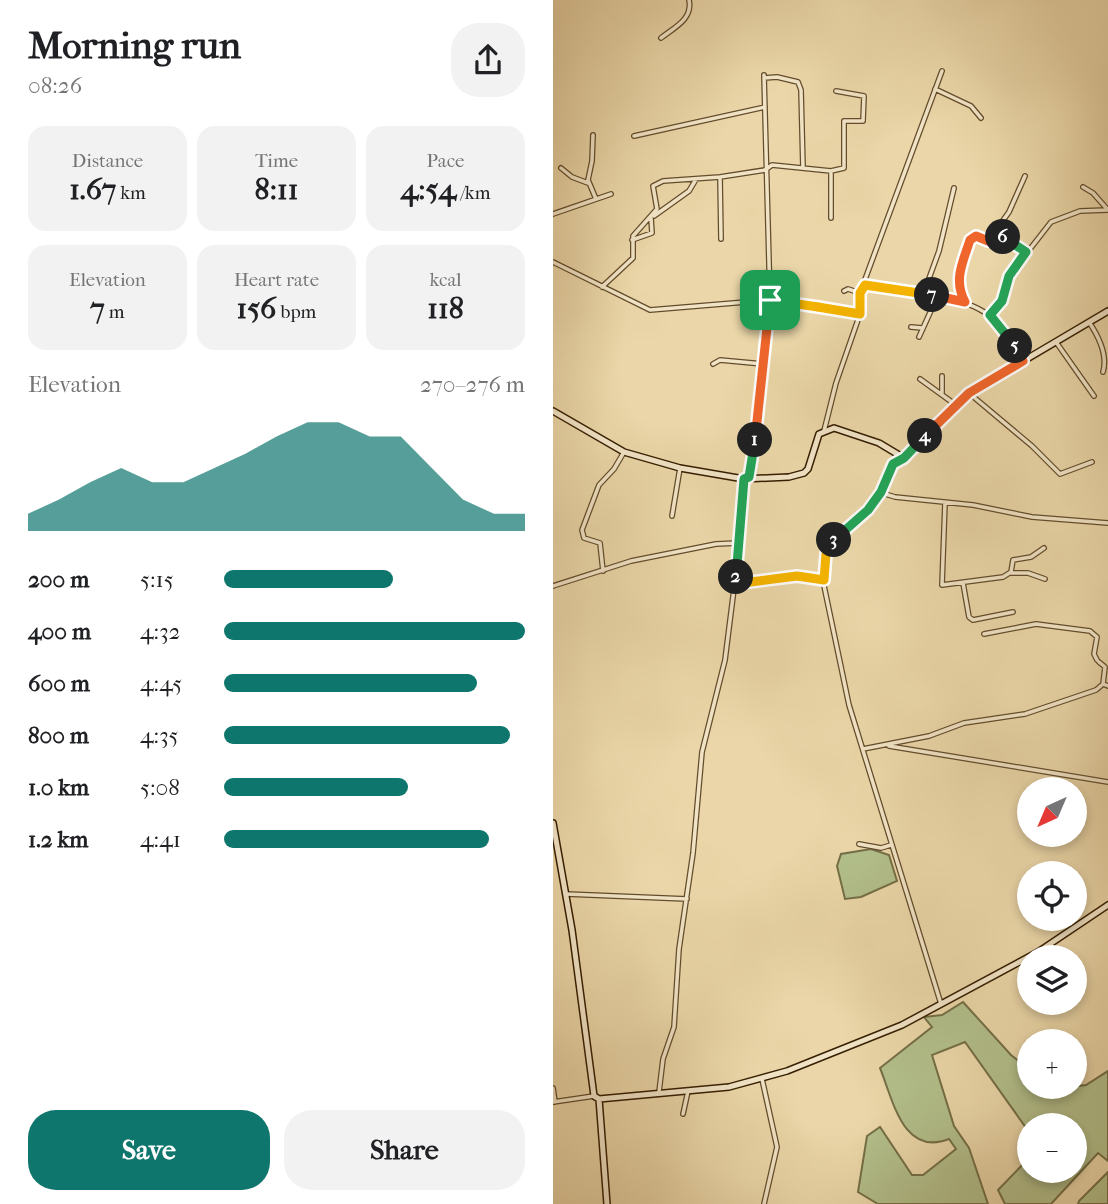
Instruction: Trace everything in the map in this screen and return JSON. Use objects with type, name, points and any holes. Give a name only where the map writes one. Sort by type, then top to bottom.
[{"type":"street","points":[[661,38],[686,18],[691,9],[689,0]]},
{"type":"street","points":[[824,431],[836,383],[860,314],[860,293],[942,71]]},
{"type":"street","points":[[659,1092],[663,1059],[674,1027],[679,949],[687,899],[702,752],[725,660],[770,300],[764,77],[798,82],[801,90],[803,168]]},
{"type":"street","points":[[935,89],[971,106],[981,118]]},
{"type":"street","points":[[632,240],[652,233],[651,218],[657,209],[653,186],[663,181],[720,177],[765,170],[768,166],[831,171],[844,167],[844,121],[863,121],[864,96],[836,92]]},
{"type":"street","points":[[634,136],[765,107]]},
{"type":"street","points":[[593,135],[588,183],[596,198]]},
{"type":"street","points":[[561,168],[572,177],[588,183]]},
{"type":"street","points":[[831,171],[831,218]]},
{"type":"street","points":[[965,302],[958,280],[970,240],[976,236],[988,241],[996,232],[1009,212],[1025,176]]},
{"type":"street","points":[[720,177],[721,239]]},
{"type":"street","points":[[602,287],[633,258],[633,236],[651,218],[689,191],[695,180]]},
{"type":"street","points":[[1083,187],[1093,193],[1108,210]]},
{"type":"street","points":[[923,295],[939,251],[954,188]]},
{"type":"street","points":[[553,214],[611,194]]},
{"type":"street","points":[[990,315],[1002,301],[1009,276],[1055,219],[1080,211],[1108,210]]},
{"type":"street","points":[[996,232],[1026,252]]},
{"type":"street","points":[[553,262],[650,310],[770,300],[797,302],[860,314]]},
{"type":"street","points":[[865,285],[938,295],[977,305],[990,315],[1017,347],[1023,361]]},
{"type":"street","points":[[844,291],[848,289],[860,293]]},
{"type":"street","points":[[919,337],[938,295]]},
{"type":"street","points":[[941,1004],[849,705],[824,580],[828,547],[868,510],[881,492],[893,464],[904,458],[969,393],[1108,311]]},
{"type":"street","points":[[1089,322],[1105,356],[1104,372]]},
{"type":"street","points":[[911,327],[923,327]]},
{"type":"street","points":[[1056,342],[1094,396]]},
{"type":"street","points":[[713,364],[720,360],[762,364]]},
{"type":"street","points":[[942,376],[942,393]]},
{"type":"street","points":[[920,379],[956,405]]},
{"type":"street","points":[[969,393],[1032,446],[1060,474],[1092,463]]},
{"type":"street","points":[[553,411],[624,452],[680,468],[746,478],[789,477],[804,473],[808,469],[819,434],[834,428],[880,443],[904,458]]},
{"type":"street","points":[[603,571],[600,543],[584,538],[582,530],[599,485],[624,452]]},
{"type":"street","points":[[672,516],[680,468]]},
{"type":"street","points":[[881,492],[895,497],[973,505],[1032,517],[1108,523]]},
{"type":"street","points":[[945,503],[940,583],[946,586],[1028,573],[1045,579]]},
{"type":"street","points":[[553,586],[631,561],[716,544],[738,543]]},
{"type":"street","points":[[1009,574],[1013,559],[1031,557],[1044,548]]},
{"type":"street","points":[[735,584],[797,576],[824,580]]},
{"type":"street","points":[[963,583],[969,617],[973,620],[1013,612]]},
{"type":"street","points":[[863,749],[929,736],[964,723],[1025,714],[1105,685],[1105,667],[1094,654],[1097,637],[1090,631],[1036,624],[983,634]]},
{"type":"street","points":[[887,746],[1108,782]]},
{"type":"street","points":[[553,823],[572,930],[596,1098],[607,1204]]},
{"type":"street","points":[[859,844],[875,848],[891,845]]},
{"type":"street","points":[[564,894],[687,899]]},
{"type":"street","points":[[553,1088],[554,1102],[729,1087],[762,1079],[902,1024],[1038,952],[1108,905]]},
{"type":"street","points":[[762,1079],[777,1147],[764,1204]]},
{"type":"street","points":[[683,1114],[688,1091]]},
{"type":"green space","points":[[871,849],[889,855],[897,881],[861,897],[845,899],[837,866],[841,854]]},
{"type":"green space","points":[[963,1002],[1017,1060],[1017,1099],[1087,1099],[1087,1084],[1108,1071],[1108,1161],[1098,1153],[1087,1165],[1087,1113],[1017,1113],[1017,1115],[965,1042],[932,1055],[954,1126],[969,1148],[988,1204],[878,1204],[858,1192],[867,1136],[880,1127],[912,1175],[923,1175],[956,1149],[949,1139],[933,1142],[921,1140],[910,1133],[895,1109],[880,1068],[932,1027],[924,1017],[942,1015]]},
{"type":"green space","points":[[1017,1170],[1017,1183],[1070,1183],[1051,1204],[1005,1204],[998,1190]]},
{"type":"green space","points":[[1108,1172],[1108,1204],[1078,1204],[1079,1201]]},
{"type":"route","points":[[996,232],[1026,252],[1009,276],[1008,289],[1002,301],[990,315],[1017,347],[1023,361],[969,393],[904,458],[893,464],[881,492],[868,510],[828,547],[824,580],[797,576],[735,584],[744,479],[749,477],[752,463],[770,300],[797,302],[860,314],[860,293],[865,285],[965,302],[958,287],[958,280],[973,237],[988,241],[996,232]]}]
